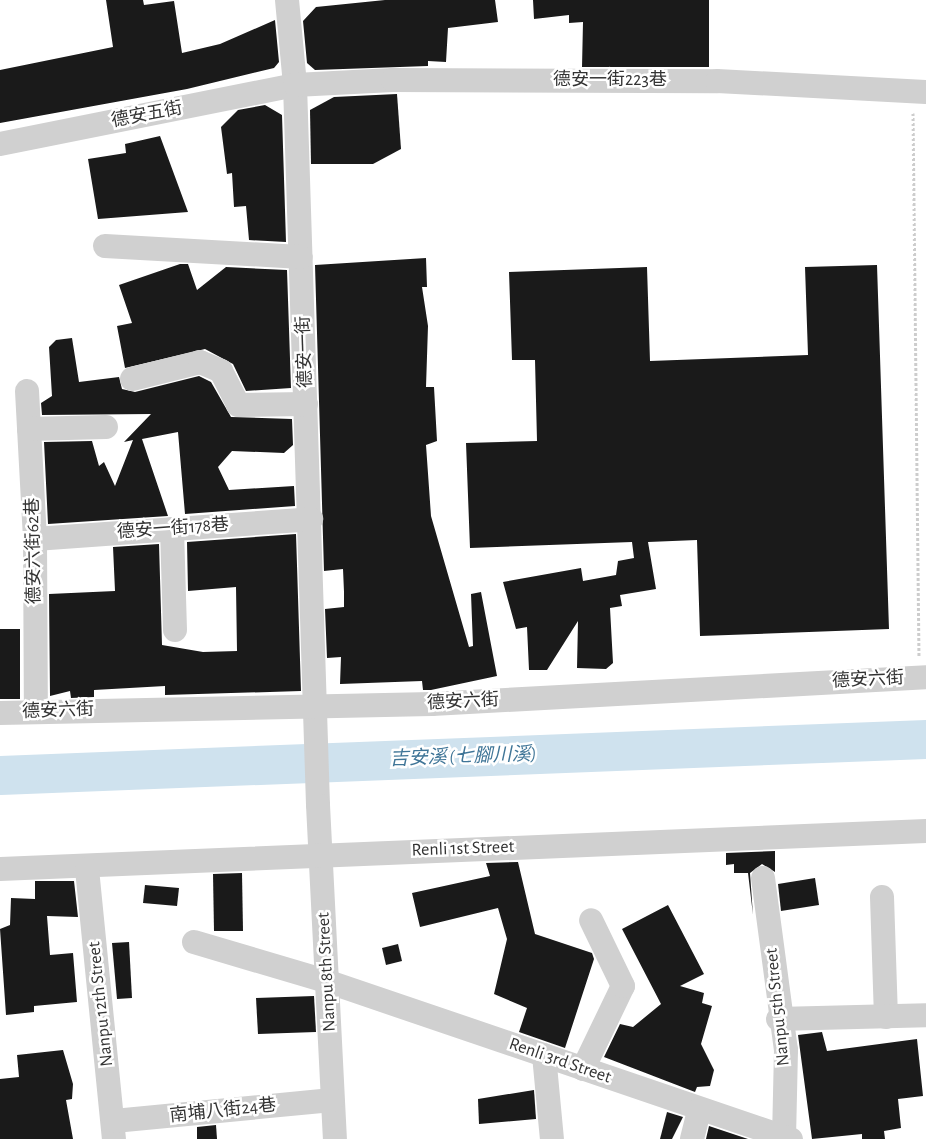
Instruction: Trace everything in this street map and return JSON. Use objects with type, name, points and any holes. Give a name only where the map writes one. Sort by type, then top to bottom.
[{"type":"street","name":"德安一街","points":[[287,0],[295,86],[318,704],[318,805]]},
{"type":"street","name":"德安一街223巷","points":[[295,86],[393,80],[717,80],[919,92]]},
{"type":"street","name":"德安五街","points":[[0,144],[295,86]]},
{"type":"street","points":[[105,246],[301,257]]},
{"type":"street","points":[[132,379],[200,362],[221,371],[238,405],[306,404]]},
{"type":"street","name":"德安六街62巷","points":[[27,391],[35,539],[36,711]]},
{"type":"street","points":[[29,429],[106,427]]},
{"type":"street","name":"德安一街178巷","points":[[35,539],[311,519]]},
{"type":"street","points":[[172,529],[175,630]]},
{"type":"street","name":"德安六街","points":[[0,713],[318,704],[432,704],[922,677]]},
{"type":"street","name":"Nanpu 8th Street","points":[[318,805],[330,982],[334,1139]]},
{"type":"street","name":"Renli 1st Street","points":[[0,870],[87,869],[320,855],[926,831]]},
{"type":"street","name":"Nanpu 12th Street","points":[[87,869],[114,1130]]},
{"type":"street","name":"Nanpu 5th Street","points":[[763,878],[778,1019],[786,1050],[788,1138]]},
{"type":"street","points":[[882,897],[886,1017]]},
{"type":"street","points":[[583,1068],[623,986],[591,920]]},
{"type":"street","name":"Renli 3rd Street","points":[[194,942],[330,982],[544,1054],[699,1110],[788,1138]]},
{"type":"street","points":[[778,1019],[926,1015]]},
{"type":"street","points":[[544,1054],[552,1139]]},
{"type":"street","name":"南埔八街24巷","points":[[114,1130],[332,1100]]},
{"type":"street","points":[[692,1139],[699,1110]]},
{"type":"path","points":[[919,92],[922,677]]},
{"type":"building","points":[[106,0],[143,0],[144,5],[174,1],[182,53],[220,44],[275,20],[279,62],[274,68],[187,89],[0,123],[0,70],[113,47]]},
{"type":"building","points":[[385,0],[495,0],[498,22],[448,28],[446,62],[428,61],[428,66],[315,70],[307,63],[303,21],[316,7]]},
{"type":"building","points":[[533,0],[709,0],[709,67],[582,67],[583,22],[569,23],[569,15],[534,19]]},
{"type":"building","points":[[397,94],[401,149],[373,164],[311,164],[310,110],[334,97]]},
{"type":"building","points":[[265,105],[282,115],[286,242],[249,240],[246,206],[234,207],[232,173],[227,174],[221,127],[238,110]]},
{"type":"building","points":[[160,136],[188,212],[98,219],[88,159],[126,153],[125,144]]},
{"type":"building","points":[[426,258],[427,287],[422,287],[428,326],[426,387],[434,387],[437,441],[426,445],[431,516],[469,647],[473,646],[471,594],[481,592],[497,676],[431,690],[423,690],[422,681],[340,684],[341,657],[327,658],[325,609],[344,607],[344,592],[343,569],[324,571],[315,265]]},
{"type":"building","points":[[180,264],[188,264],[197,290],[226,267],[287,270],[291,388],[246,391],[233,364],[205,349],[125,368],[117,326],[132,323],[119,285]]},
{"type":"building","points":[[877,265],[889,629],[700,636],[697,540],[648,542],[656,589],[620,595],[622,606],[610,608],[613,663],[606,669],[577,668],[578,621],[547,670],[529,670],[527,627],[516,629],[503,582],[581,568],[583,581],[616,575],[618,561],[634,558],[632,542],[470,548],[466,443],[537,441],[535,360],[512,360],[509,272],[647,267],[650,361],[808,355],[805,267]]},
{"type":"building","points":[[72,338],[79,382],[119,377],[122,389],[135,392],[199,376],[211,382],[231,417],[292,419],[293,445],[284,453],[232,451],[218,467],[229,490],[294,486],[295,506],[185,514],[178,432],[142,439],[168,516],[48,524],[44,442],[92,441],[99,466],[104,462],[115,486],[133,440],[124,442],[151,414],[42,415],[41,403],[52,396],[49,347],[56,340]]},
{"type":"building","points":[[296,534],[301,691],[165,695],[165,686],[94,690],[94,697],[71,698],[70,691],[50,696],[49,594],[115,591],[113,547],[159,544],[162,645],[203,652],[237,651],[236,587],[188,591],[187,542]]},
{"type":"building","points":[[0,629],[20,629],[20,699],[0,699]]},
{"type":"building","points":[[775,851],[775,872],[762,864],[750,873],[753,915],[748,873],[734,873],[734,864],[726,865],[726,853]]},
{"type":"building","points":[[518,862],[535,934],[592,953],[594,959],[565,1048],[519,1032],[527,1008],[494,994],[507,939],[498,908],[420,927],[412,893],[490,876],[486,863]]},
{"type":"building","points":[[242,873],[243,931],[214,931],[213,874]]},
{"type":"building","points":[[815,878],[819,905],[781,911],[778,884]]},
{"type":"building","points":[[35,881],[74,881],[78,917],[47,916],[50,955],[73,953],[77,1002],[34,1006],[34,1012],[6,1015],[0,929],[10,925],[11,898],[35,899]]},
{"type":"building","points":[[145,885],[179,888],[177,906],[143,903]]},
{"type":"building","points":[[668,905],[704,974],[680,986],[704,993],[702,1003],[712,1006],[701,1044],[714,1070],[710,1086],[697,1087],[695,1092],[604,1057],[620,1024],[633,1027],[661,1004],[622,929]]},
{"type":"building","points":[[129,942],[132,998],[117,999],[112,943]]},
{"type":"building","points":[[398,944],[402,961],[386,965],[382,948]]},
{"type":"building","points":[[314,996],[316,1032],[258,1034],[256,998]]},
{"type":"building","points":[[822,1032],[827,1051],[917,1039],[923,1096],[898,1099],[901,1128],[884,1131],[885,1139],[862,1139],[862,1134],[812,1139],[798,1035]]},
{"type":"building","points":[[63,1050],[73,1084],[72,1099],[66,1100],[73,1139],[0,1139],[0,1079],[19,1077],[17,1055]]},
{"type":"building","points":[[534,1090],[536,1119],[479,1124],[478,1099]]},
{"type":"building","points":[[667,1112],[683,1117],[672,1139],[660,1139]]},
{"type":"building","points":[[216,1125],[217,1139],[197,1139],[197,1127]]},
{"type":"building","points":[[709,1126],[748,1139],[706,1139]]},
{"type":"waterway","name":"吉安溪 (七腳川溪)","points":[[0,775],[926,739]]}]
